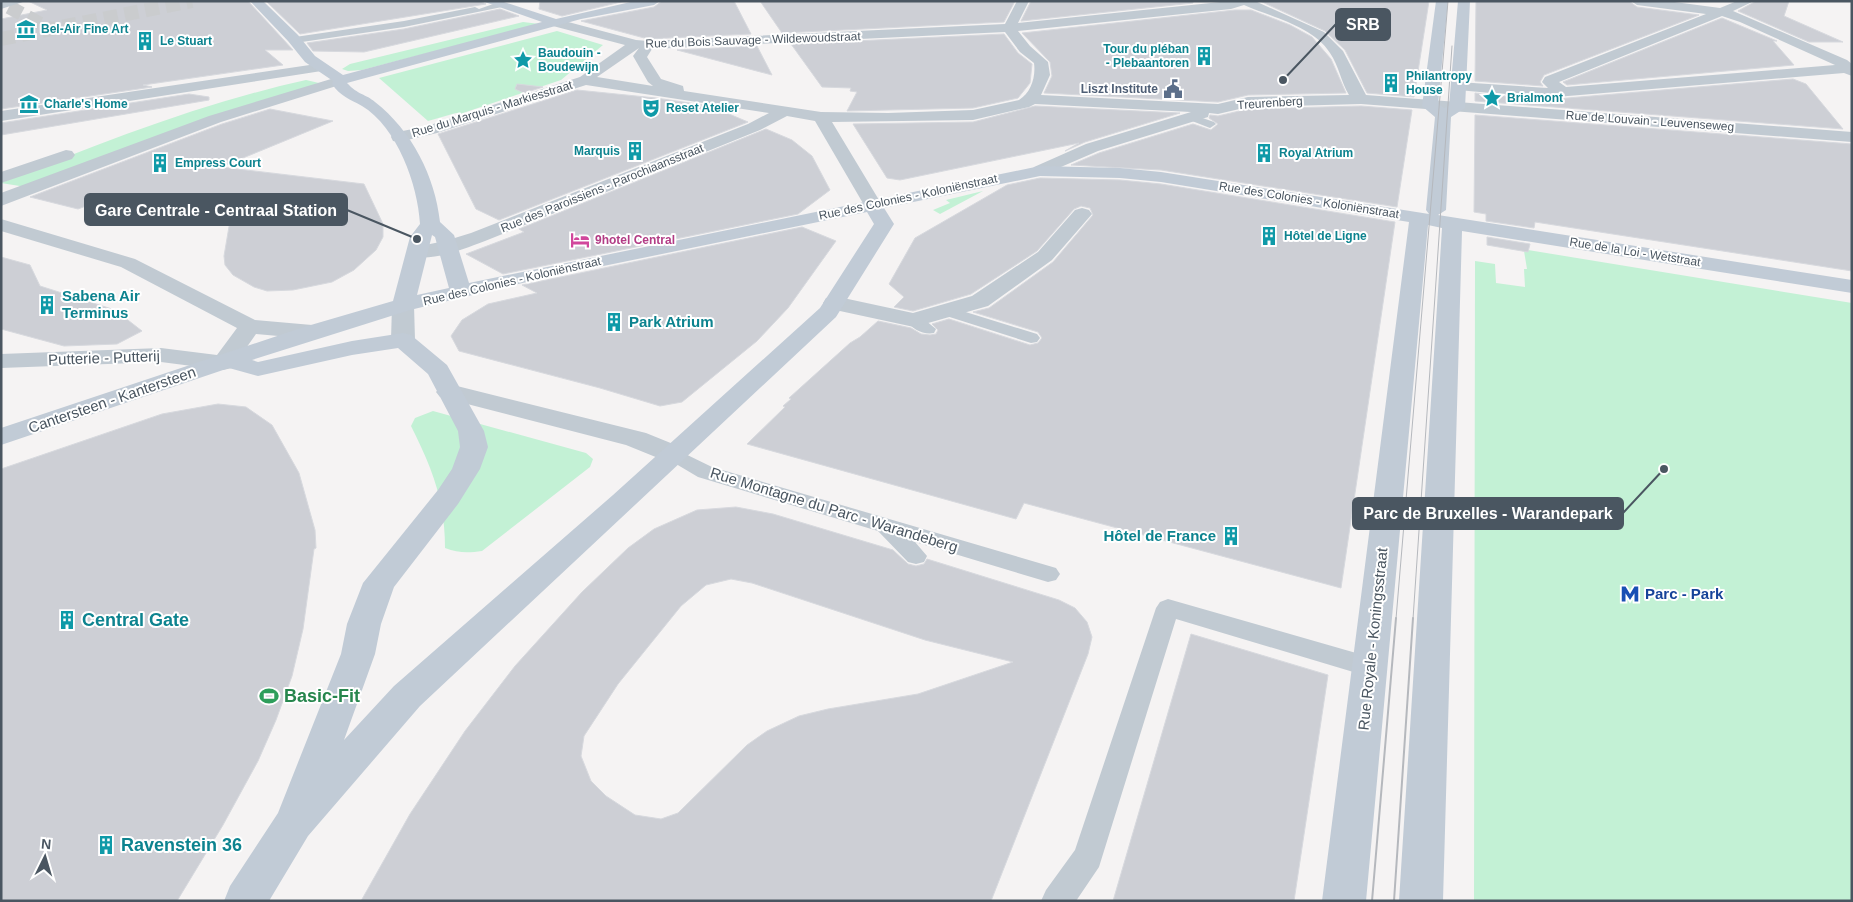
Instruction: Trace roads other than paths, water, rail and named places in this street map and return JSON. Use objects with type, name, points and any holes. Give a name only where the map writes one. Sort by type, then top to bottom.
[{"type":"street","points":[[3,5],[20,1]]},
{"type":"street","points":[[256,1],[295,40],[310,59],[325,68],[342,72]]},
{"type":"street","points":[[429,42],[538,17],[628,1]]},
{"type":"street","points":[[3,198],[342,72],[654,1]]},
{"type":"street","points":[[585,80],[664,85],[778,102],[821,117],[888,118],[973,115],[1024,104],[1032,100],[1043,76],[1041,62],[1025,49],[1009,28],[1023,1]]},
{"type":"street","points":[[1244,1],[1326,39],[1336,52],[1355,93],[1361,99]]},
{"type":"street","name":"Rue du Bois Sauvage - Wildewoudstraat","points":[[642,53],[1009,28],[1231,5],[1244,1]]},
{"type":"street","name":"Rue Royale - Koningsstraat","points":[[1421,901],[1436,217],[1445,109],[1442,1]]},
{"type":"street","name":"Rue Royale - Koningsstraat","points":[[1445,109],[1458,86],[1464,1]]},
{"type":"street","points":[[1637,1],[1722,12],[1744,19],[1842,63],[1850,70]]},
{"type":"street","points":[[1566,92],[1549,82],[1550,80],[1748,1]]},
{"type":"street","points":[[486,6],[557,23],[642,53],[660,65]]},
{"type":"street","points":[[585,80],[606,63],[642,53],[704,49],[737,44]]},
{"type":"street","points":[[616,64],[642,53]]},
{"type":"street","points":[[642,53],[664,85]]},
{"type":"street","points":[[192,111],[325,68]]},
{"type":"street","points":[[1,116],[325,68]]},
{"type":"street","points":[[1474,99],[1540,96],[1566,92],[1850,70]]},
{"type":"street","points":[[342,72],[339,84],[354,98],[368,103],[400,137],[421,177],[428,200],[430,224],[420,237],[404,305],[403,340]]},
{"type":"street","name":"Rue du Marquis - Markiesstraat","points":[[400,137],[479,118],[585,80]]},
{"type":"street","points":[[1458,86],[1540,96]]},
{"type":"street","points":[[778,102],[803,99]]},
{"type":"street","name":"Treurenberg","points":[[1032,100],[1218,109],[1241,103],[1276,105],[1361,99],[1445,109]]},
{"type":"street","name":"Rue des Paroissiens - Parochiaansstraat","points":[[417,252],[449,247],[633,177],[754,128],[778,102]]},
{"type":"street","points":[[1040,171],[1063,162],[1074,154],[1170,123],[1190,124],[1218,109]]},
{"type":"street","name":"Rue de Louvain - Leuvenseweg","points":[[1445,109],[1852,137]]},
{"type":"street","points":[[245,901],[294,824],[407,696],[623,502],[828,312],[884,224],[821,117]]},
{"type":"street","points":[[1,178],[81,149]]},
{"type":"street","name":"Rue des Colonies - Koloniënstraat","points":[[312,332],[404,305],[535,274],[1040,171],[1126,173],[1161,177],[1436,217]]},
{"type":"street","points":[[834,303],[921,325],[943,310],[980,301],[1045,256],[1082,214]]},
{"type":"street","name":"Rue Royale - Koningsstraat","points":[[1344,901],[1370,667],[1436,217]]},
{"type":"street","name":"Rue de la Loi - Wetstraat","points":[[1436,217],[1852,287]]},
{"type":"street","points":[[430,224],[444,235],[461,292]]},
{"type":"street","points":[[1,225],[128,263],[250,326],[312,332]]},
{"type":"street","points":[[250,326],[223,363],[258,369],[352,348],[403,340],[438,370],[472,431],[474,447],[466,469],[448,498],[379,583],[364,624],[358,654],[294,824]]},
{"type":"street","name":"Cantersteen - Kantersteen","points":[[1,437],[312,332]]},
{"type":"street","name":"Putterie - Putterij","points":[[1,361],[161,355],[223,363]]},
{"type":"street","name":"Putterie - Putterij","points":[[1,373],[223,363]]},
{"type":"street","name":"Rue Montagne du Parc - Warandeberg","points":[[450,392],[636,439],[673,454]]},
{"type":"lane","points":[[295,40],[404,24],[486,6]]},
{"type":"lane","points":[[1190,124],[1210,124]]},
{"type":"lane","points":[[943,310],[1031,338]]},
{"type":"lane","name":"Rue Montagne du Parc - Warandeberg","points":[[673,454],[705,472],[1048,574]]},
{"type":"lane","points":[[886,526],[916,556]]},
{"type":"lane","points":[[1057,901],[1088,857],[1168,608],[1370,667]]},
{"type":"tunnel","points":[[1,39],[192,1]]},
{"type":"tunnel","points":[[9,7],[50,29]]},
{"type":"tram line","points":[[1396,619],[1448,1]]},
{"type":"tram line","points":[[1413,619],[1452,46]]},
{"type":"tram line","points":[[1372,901],[1396,618]]},
{"type":"tram line","points":[[1394,901],[1413,618]]},
{"type":"place","name":"Bel-Air Fine Art","points":[[26,29]]},
{"type":"place","name":"Le Stuart","points":[[145,41]]},
{"type":"place","name":"Tour du pléban - Plebaantoren","points":[[1204,56]]},
{"type":"place","name":"Baudouin - Boudewijn","points":[[523,60]]},
{"type":"place","name":"SRB","points":[[1283,80]]},
{"type":"place","name":"Philantropy House","points":[[1391,83]]},
{"type":"place","name":"Liszt Institute","points":[[1173,89]]},
{"type":"place","name":"Brialmont","points":[[1492,98]]},
{"type":"place","name":"Charle's Home","points":[[29,104]]},
{"type":"place","name":"Reset Atelier","points":[[651,108]]},
{"type":"place","name":"Marquis","points":[[635,151]]},
{"type":"place","name":"Royal Atrium","points":[[1264,153]]},
{"type":"place","name":"Empress Court","points":[[160,163]]},
{"type":"place","name":"Hôtel de Ligne","points":[[1269,236]]},
{"type":"place","name":"Gare Centrale - Centraal Station","points":[[417,239]]},
{"type":"place","name":"9hotel Central","points":[[580,240]]},
{"type":"place","name":"Sabena Air Terminus","points":[[47,305]]},
{"type":"place","name":"Park Atrium","points":[[614,322]]},
{"type":"place","name":"Parc de Bruxelles - Warandepark","points":[[1664,469]]},
{"type":"place","name":"Hôtel de France","points":[[1231,536]]},
{"type":"place","name":"Parc - Park","points":[[1630,594]]},
{"type":"place","name":"Central Gate","points":[[67,620]]},
{"type":"place","name":"Basic-Fit","points":[[269,696]]},
{"type":"place","name":"Ravenstein 36","points":[[106,845]]}]
